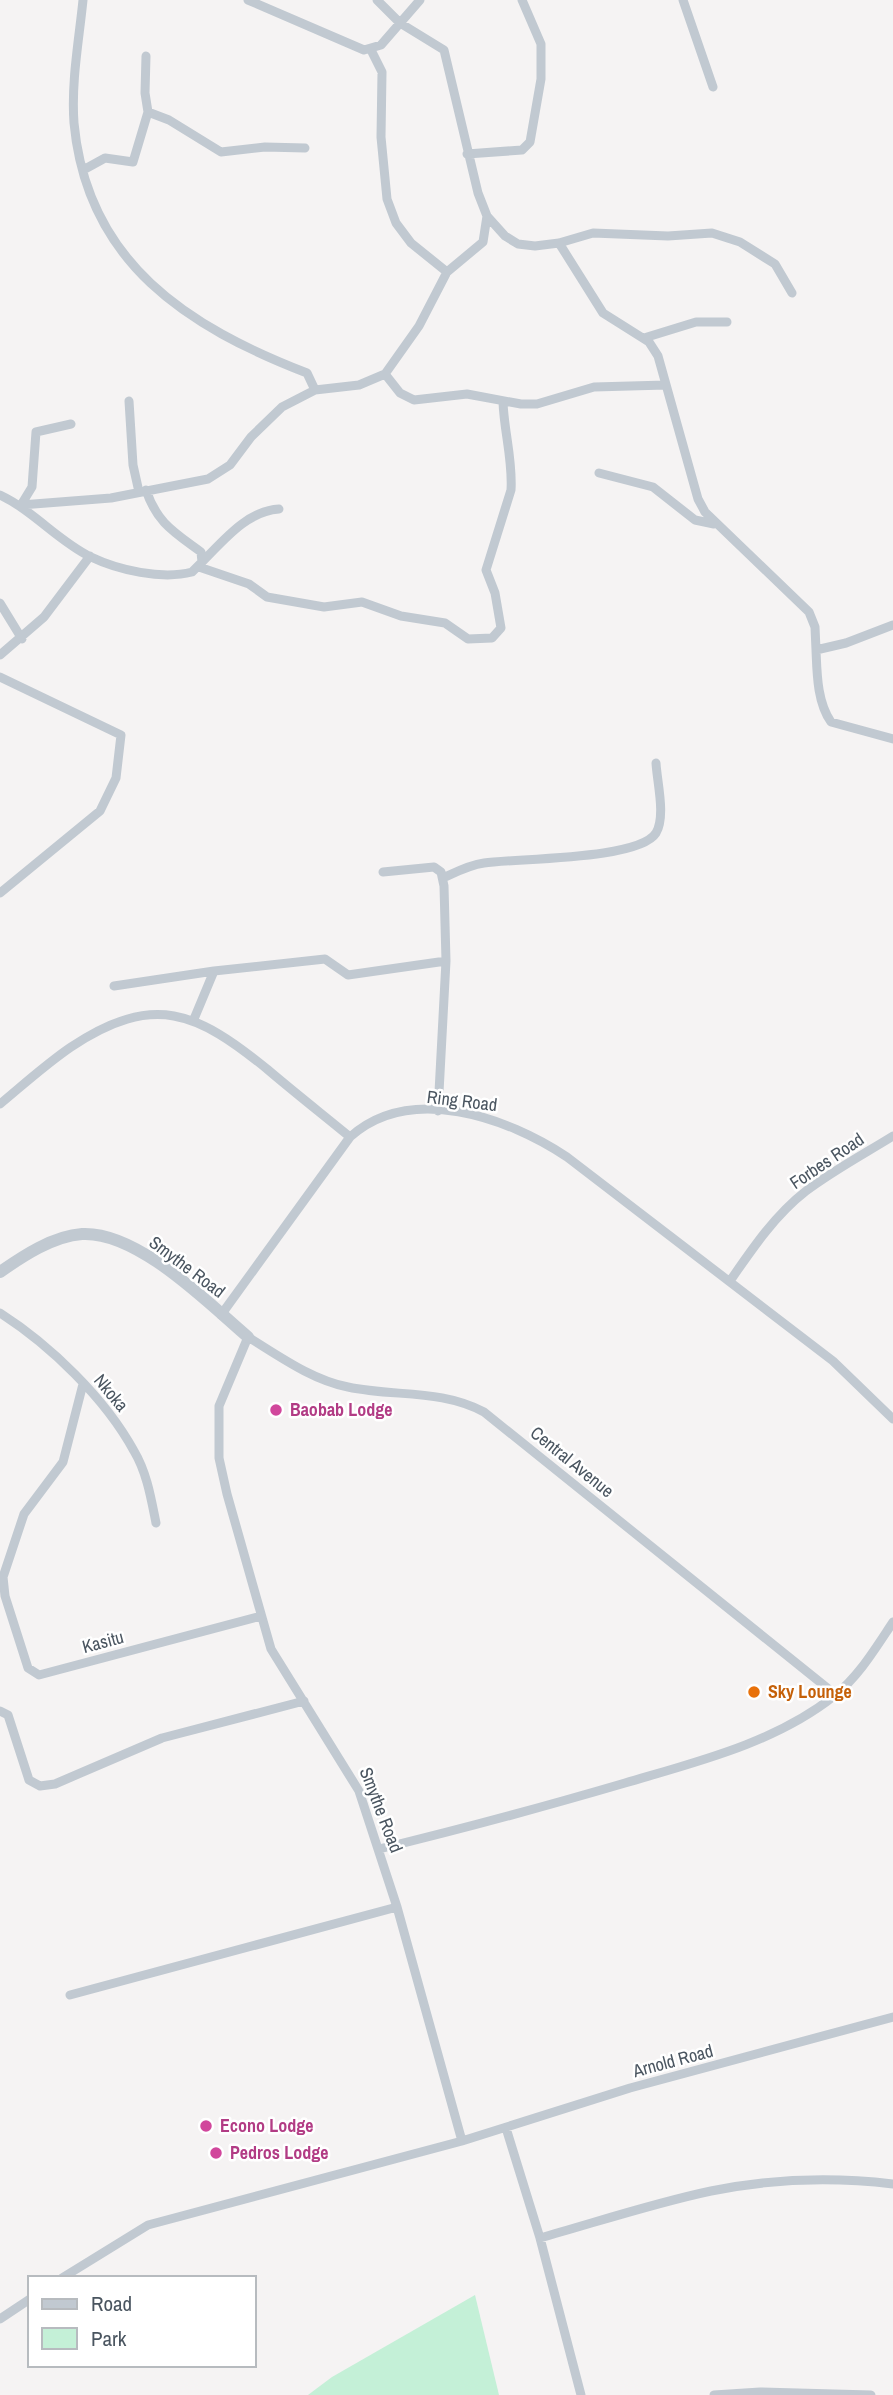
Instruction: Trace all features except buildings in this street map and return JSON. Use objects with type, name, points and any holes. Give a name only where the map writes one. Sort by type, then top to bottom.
[{"type":"street","points":[[83,0],[74,123],[98,212],[120,247],[157,291],[220,337],[307,373],[315,390]]},
{"type":"street","points":[[248,0],[364,50],[382,45],[420,0]]},
{"type":"street","points":[[377,0],[400,23],[444,50],[467,154],[488,216],[505,236],[518,244],[535,246],[559,243],[593,233],[722,235],[775,264],[792,293]]},
{"type":"street","points":[[467,154],[522,150],[530,142],[541,79],[542,52],[533,20],[522,0]]},
{"type":"street","points":[[682,0],[713,87]]},
{"type":"street","points":[[371,50],[382,72],[381,137],[387,199],[397,223],[411,243],[447,272]]},
{"type":"street","points":[[85,169],[105,158],[133,162],[148,112],[145,93],[146,56]]},
{"type":"street","points":[[148,112],[170,120],[220,152],[265,147],[305,148]]},
{"type":"street","points":[[21,505],[111,498],[208,479],[222,472],[282,407],[315,390],[359,385],[385,374],[419,326],[447,272],[483,242],[488,216]]},
{"type":"street","points":[[559,243],[603,313],[643,338],[658,356],[698,499],[714,524],[809,612],[815,627],[818,683],[831,722],[893,739]]},
{"type":"street","points":[[643,338],[696,322],[727,321]]},
{"type":"street","points":[[385,374],[400,393],[414,400],[467,394],[503,402],[537,404],[594,387],[666,385]]},
{"type":"street","points":[[129,401],[133,465],[143,491],[153,512],[201,552],[200,564]]},
{"type":"street","points":[[200,564],[249,584],[267,597],[324,607],[362,602],[401,616],[445,623],[468,639],[492,638],[501,628],[495,593],[486,570],[511,490],[512,477],[505,440],[503,402]]},
{"type":"street","points":[[21,505],[32,487],[36,432],[71,424]]},
{"type":"street","points":[[598,473],[653,487],[695,520],[714,524]]},
{"type":"street","points":[[0,495],[21,505],[90,556],[153,574],[182,575],[200,564],[246,520],[265,510],[279,509]]},
{"type":"street","points":[[0,655],[22,639],[44,617],[90,556]]},
{"type":"street","points":[[0,603],[22,639]]},
{"type":"street","points":[[816,650],[846,643],[893,625]]},
{"type":"street","points":[[0,677],[121,735],[116,778],[100,811],[0,893]]},
{"type":"street","points":[[443,878],[483,863],[596,854],[649,841],[657,832],[660,819],[656,764]]},
{"type":"street","points":[[383,872],[434,867],[443,878],[446,961],[438,1111]]},
{"type":"street","points":[[114,986],[214,971],[325,959],[348,975],[446,961]]},
{"type":"street","points":[[194,1019],[214,971]]},
{"type":"street","points":[[0,1104],[71,1047],[100,1031],[147,1015],[194,1019],[231,1040],[350,1137]]},
{"type":"street","name":"Ring Road","points":[[221,1315],[350,1137],[365,1123],[381,1117],[403,1111],[438,1111],[507,1123],[540,1139],[833,1361],[893,1419]]},
{"type":"street","name":"Forbes Road","points":[[730,1281],[765,1232],[806,1192],[893,1136]]},
{"type":"street","name":"Smythe Road","points":[[0,1272],[49,1244],[74,1236],[92,1235],[119,1241],[154,1260],[248,1337],[219,1406],[219,1458],[261,1616],[271,1649],[359,1791],[397,1907],[462,2141]]},
{"type":"street","name":"Nkoka","points":[[0,1313],[53,1352],[83,1384],[135,1451],[147,1482],[156,1523]]},
{"type":"street","name":"Central Avenue","points":[[248,1337],[329,1381],[361,1390],[452,1398],[484,1412],[836,1695]]},
{"type":"street","name":"Kasitu","points":[[83,1384],[63,1462],[19,1524],[3,1577],[5,1596],[28,1668],[39,1675],[261,1616]]},
{"type":"street","points":[[379,1849],[570,1799],[739,1746],[812,1712],[836,1695],[861,1671],[893,1622]]},
{"type":"street","points":[[0,1711],[8,1715],[29,1780],[40,1787],[55,1784],[162,1738],[304,1701]]},
{"type":"street","points":[[70,1995],[187,1966],[397,1907]]},
{"type":"street","name":"Arnold Road","points":[[462,2141],[631,2088],[893,2017]]},
{"type":"street","points":[[506,2128],[540,2238],[582,2395]]},
{"type":"street","points":[[65,2276],[148,2225],[462,2141]]},
{"type":"street","points":[[540,2238],[710,2191],[779,2182],[866,2181],[893,2184]]},
{"type":"street","points":[[0,2319],[28,2300]]},
{"type":"street","points":[[714,2395],[760,2392],[871,2395]]},
{"type":"green space","points":[[475,2295],[499,2395],[308,2395],[332,2377]]},
{"type":"place","name":"Baobab Lodge","points":[[276,1410]]},
{"type":"place","name":"Sky Lounge","points":[[754,1692]]},
{"type":"place","name":"Econo Lodge","points":[[206,2126]]},
{"type":"place","name":"Pedros Lodge","points":[[216,2153]]}]
